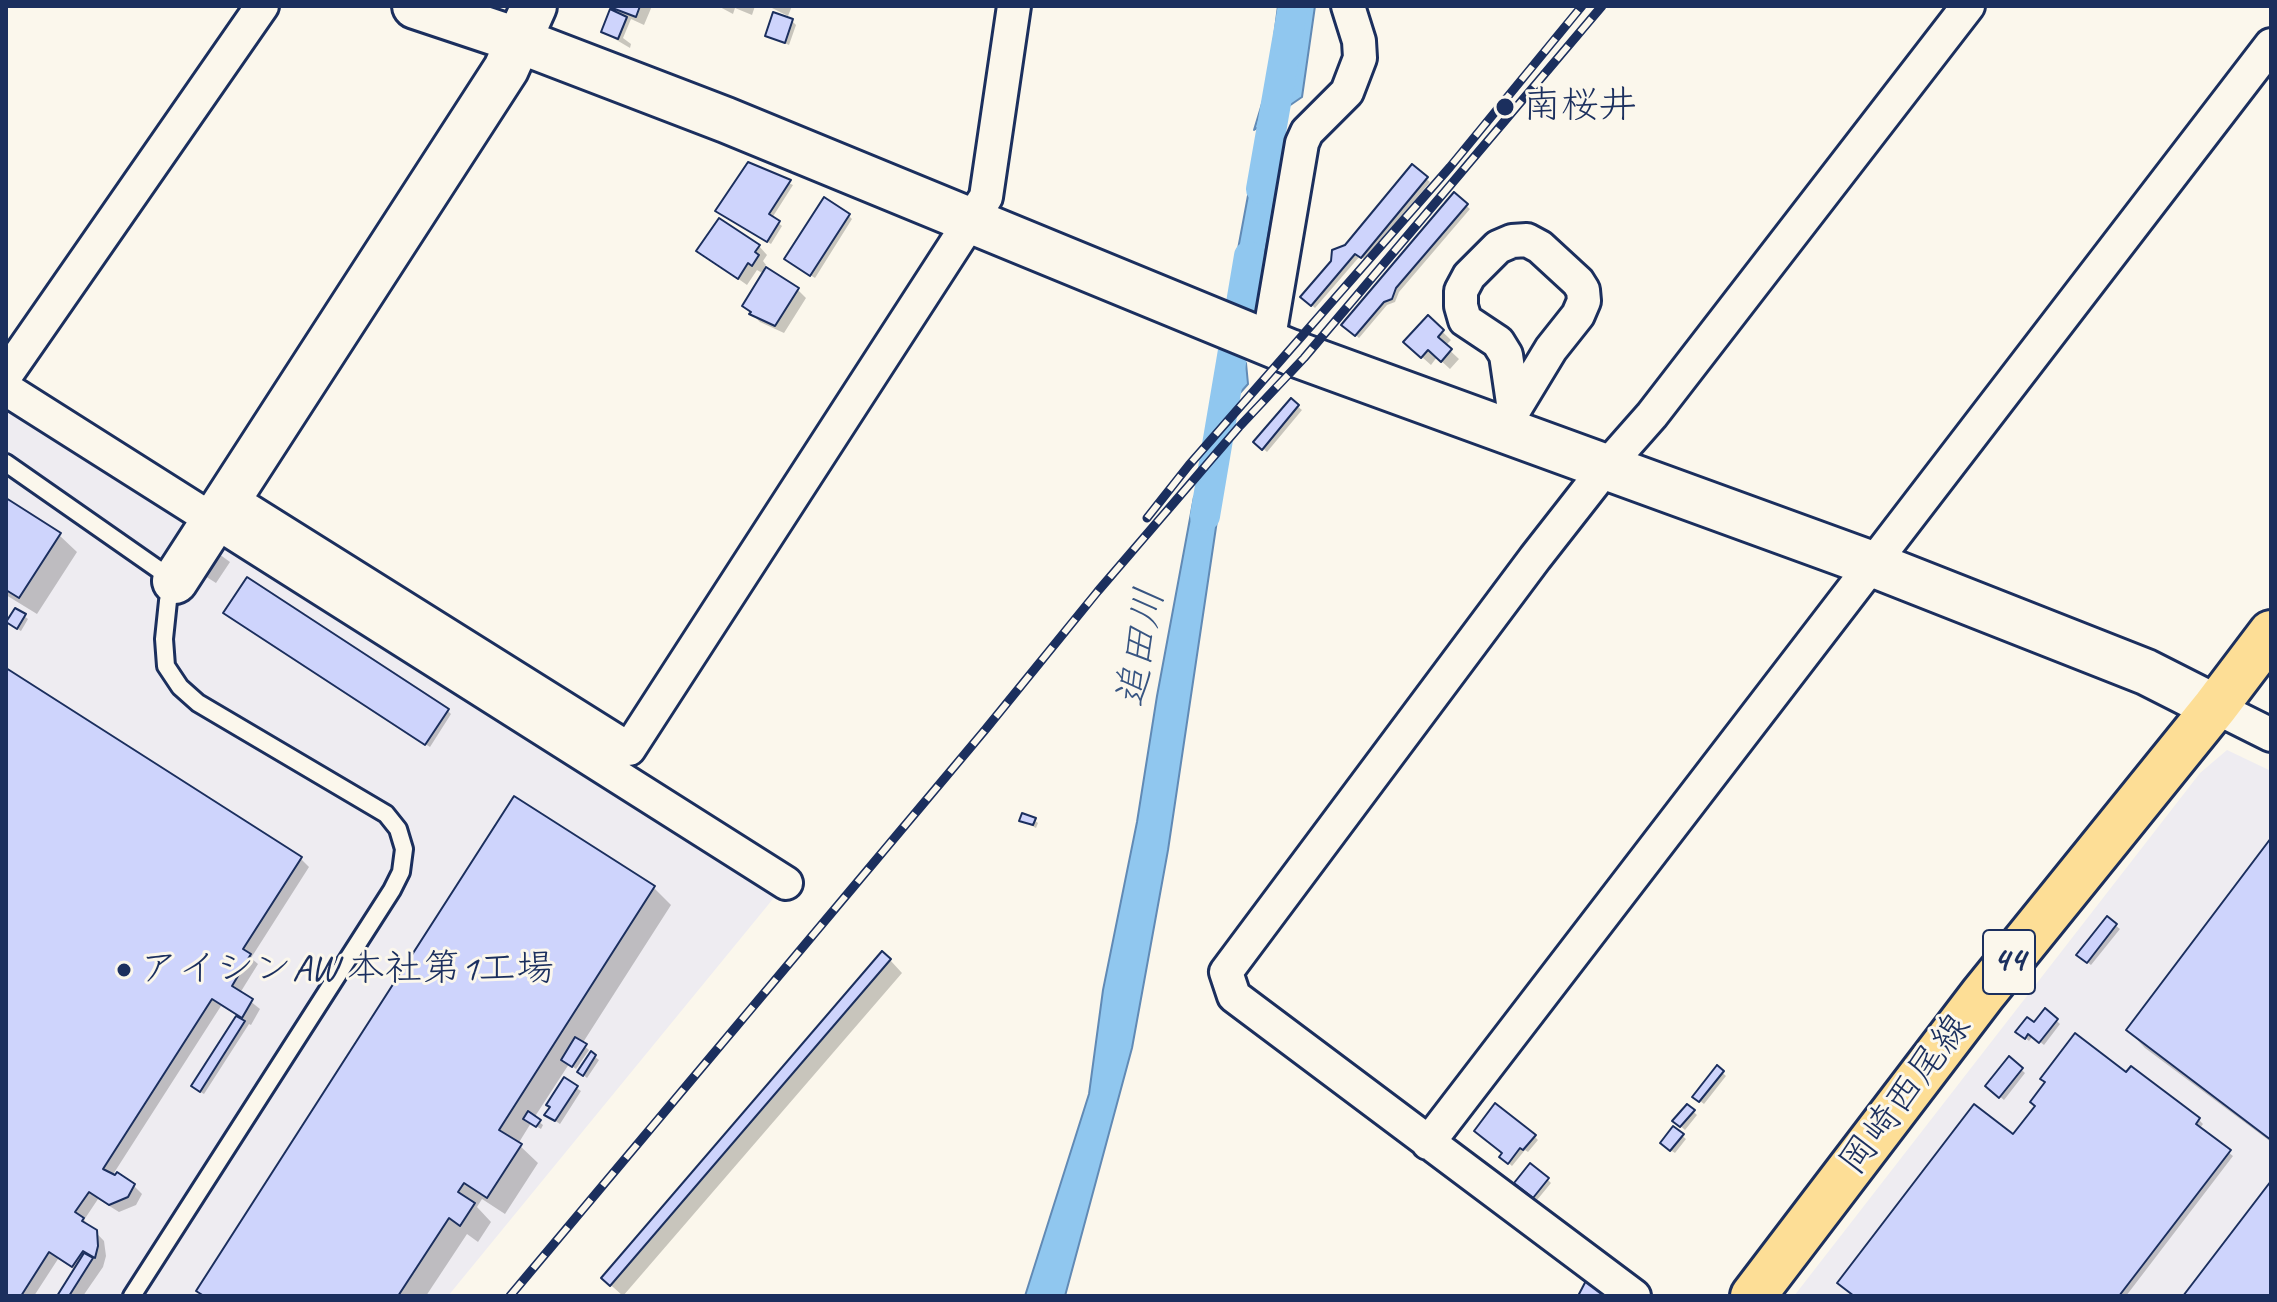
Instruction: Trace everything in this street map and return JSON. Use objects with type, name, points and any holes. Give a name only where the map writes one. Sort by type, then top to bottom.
[{"type":"main road","name":"岡崎西尾線","points":[[1753,1296],[1983,994],[2271,633]]},
{"type":"street","points":[[6,375],[262,6]]},
{"type":"street","points":[[415,6],[527,23],[726,120],[1215,321],[1262,340],[1510,420],[1607,466],[1872,564],[2146,672],[2271,735]]},
{"type":"street","points":[[6,389],[222,510],[629,749],[986,197],[1014,6]]},
{"type":"street","points":[[1262,340],[1302,143],[1307,132],[1347,92],[1360,58],[1359,41],[1348,6]]},
{"type":"street","points":[[1634,1296],[1234,996],[1226,972],[1535,558],[1607,466],[1652,415],[1968,6]]},
{"type":"street","points":[[175,581],[506,69],[527,23]]},
{"type":"street","points":[[1428,1143],[2271,45]]},
{"type":"street","points":[[1527,240],[1540,247],[1578,282],[1584,301],[1578,315],[1541,364],[1510,420],[1506,355],[1498,342],[1465,320],[1461,291],[1469,276],[1498,247],[1512,241],[1527,240]]},
{"type":"street","points":[[222,510],[786,883]]},
{"type":"lane","points":[[6,463],[175,581],[168,601],[164,639],[166,666],[180,687],[198,703],[386,814],[398,829],[404,849],[401,872],[392,890],[132,1296]]},
{"type":"shaded area","points":[[6,406],[777,894],[448,1296],[6,1296]]},
{"type":"shaded area","points":[[2227,750],[2271,771],[2271,1296],[1794,1296],[2200,773]]},
{"type":"water","points":[[1278,6],[1315,6],[1302,97],[1254,130],[1268,84]]},
{"type":"water","points":[[1286,137],[1256,303],[1230,292],[1255,158]]},
{"type":"water","points":[[1223,359],[1246,363],[1248,384],[1215,421]]},
{"type":"water","points":[[1226,460],[1168,850],[1132,1048],[1065,1296],[1025,1296],[1089,1094],[1103,990],[1137,822],[1194,497]]},
{"type":"building","points":[[607,6],[640,6],[636,17]]},
{"type":"building","points":[[610,9],[627,17],[618,39],[601,32]]},
{"type":"building","points":[[773,12],[793,19],[785,43],[765,36]]},
{"type":"building","points":[[748,162],[791,180],[769,214],[780,221],[767,242],[715,211]]},
{"type":"building","points":[[1412,164],[1428,177],[1361,258],[1355,254],[1311,306],[1300,297],[1331,261],[1332,250],[1345,245]]},
{"type":"building","points":[[1454,192],[1468,204],[1396,288],[1392,299],[1384,302],[1355,336],[1341,325]]},
{"type":"building","points":[[824,197],[850,214],[810,276],[784,259]]},
{"type":"building","points":[[719,218],[760,245],[755,252],[759,255],[752,266],[748,263],[738,279],[696,251]]},
{"type":"building","points":[[766,267],[799,288],[775,326],[749,314],[751,312],[742,306]]},
{"type":"building","points":[[1428,315],[1444,330],[1438,337],[1452,349],[1441,362],[1428,350],[1421,358],[1403,342]]},
{"type":"building","points":[[1291,398],[1299,405],[1262,450],[1253,442]]},
{"type":"building","points":[[6,498],[61,533],[19,598],[6,590]]},
{"type":"building","points":[[247,577],[449,709],[425,745],[223,613]]},
{"type":"building","points":[[15,608],[26,614],[17,629],[6,622]]},
{"type":"building","name":"アイシンAW 本社第1工場","points":[[6,668],[302,857],[243,949],[251,954],[232,986],[253,999],[242,1018],[212,999],[103,1169],[115,1175],[117,1172],[135,1184],[128,1197],[109,1205],[89,1192],[75,1212],[84,1218],[82,1221],[97,1230],[95,1258],[83,1251],[72,1267],[49,1252],[21,1296],[6,1296]]},
{"type":"building","points":[[514,796],[655,886],[499,1130],[522,1144],[487,1198],[464,1183],[458,1192],[475,1203],[460,1226],[449,1218],[398,1296],[204,1296],[196,1291]]},
{"type":"building","points":[[1022,813],[1036,818],[1033,825],[1019,821]]},
{"type":"building","points":[[2271,838],[2271,1140],[2126,1030]]},
{"type":"building","points":[[2107,916],[2117,924],[2087,963],[2076,955]]},
{"type":"building","points":[[882,951],[891,959],[610,1286],[601,1278]]},
{"type":"building","points":[[2045,1008],[2058,1019],[2039,1043],[2028,1034],[2025,1039],[2015,1032],[2027,1017],[2034,1022]]},
{"type":"building","points":[[236,1016],[245,1021],[200,1092],[191,1086]]},
{"type":"building","points":[[2075,1033],[2126,1072],[2131,1066],[2200,1118],[2196,1124],[2231,1150],[2119,1296],[1854,1296],[1837,1283],[1974,1104],[2013,1134],[2035,1106],[2030,1102],[2045,1082],[2040,1079]]},
{"type":"building","points":[[575,1037],[587,1044],[572,1067],[561,1060]]},
{"type":"building","points":[[591,1051],[596,1055],[583,1076],[577,1072]]},
{"type":"building","points":[[2009,1056],[2023,1068],[1999,1098],[1985,1086]]},
{"type":"building","points":[[1717,1065],[1724,1071],[1699,1102],[1692,1097]]},
{"type":"building","points":[[564,1077],[578,1086],[555,1121],[544,1115],[550,1107],[546,1105]]},
{"type":"building","points":[[1495,1103],[1536,1135],[1523,1150],[1520,1148],[1508,1164],[1499,1157],[1502,1153],[1474,1131]]},
{"type":"building","points":[[1687,1104],[1695,1110],[1680,1127],[1672,1121]]},
{"type":"building","points":[[528,1111],[541,1120],[536,1127],[523,1119]]},
{"type":"building","points":[[1673,1126],[1684,1134],[1670,1151],[1660,1143]]},
{"type":"building","points":[[1530,1163],[1549,1178],[1533,1198],[1514,1183]]},
{"type":"building","points":[[2271,1181],[2271,1296],[2183,1296]]},
{"type":"building","points":[[84,1253],[93,1258],[69,1296],[57,1296]]},
{"type":"building","points":[[1590,1273],[1621,1296],[1578,1296]]},
{"type":"waterway","name":"追田川","points":[[1261,189],[1293,6]]},
{"type":"waterway","name":"追田川","points":[[1205,516],[1249,256]]},
{"type":"railway","points":[[1147,518],[1189,465],[1450,167],[1582,6]]},
{"type":"railway","points":[[510,1296],[1098,591],[1239,427],[1304,358],[1602,6]]},
{"type":"place","name":"南桜井","points":[[1505,107]]},
{"type":"place","name":"アイシンAW 本社第1工場","points":[[124,970]]}]
